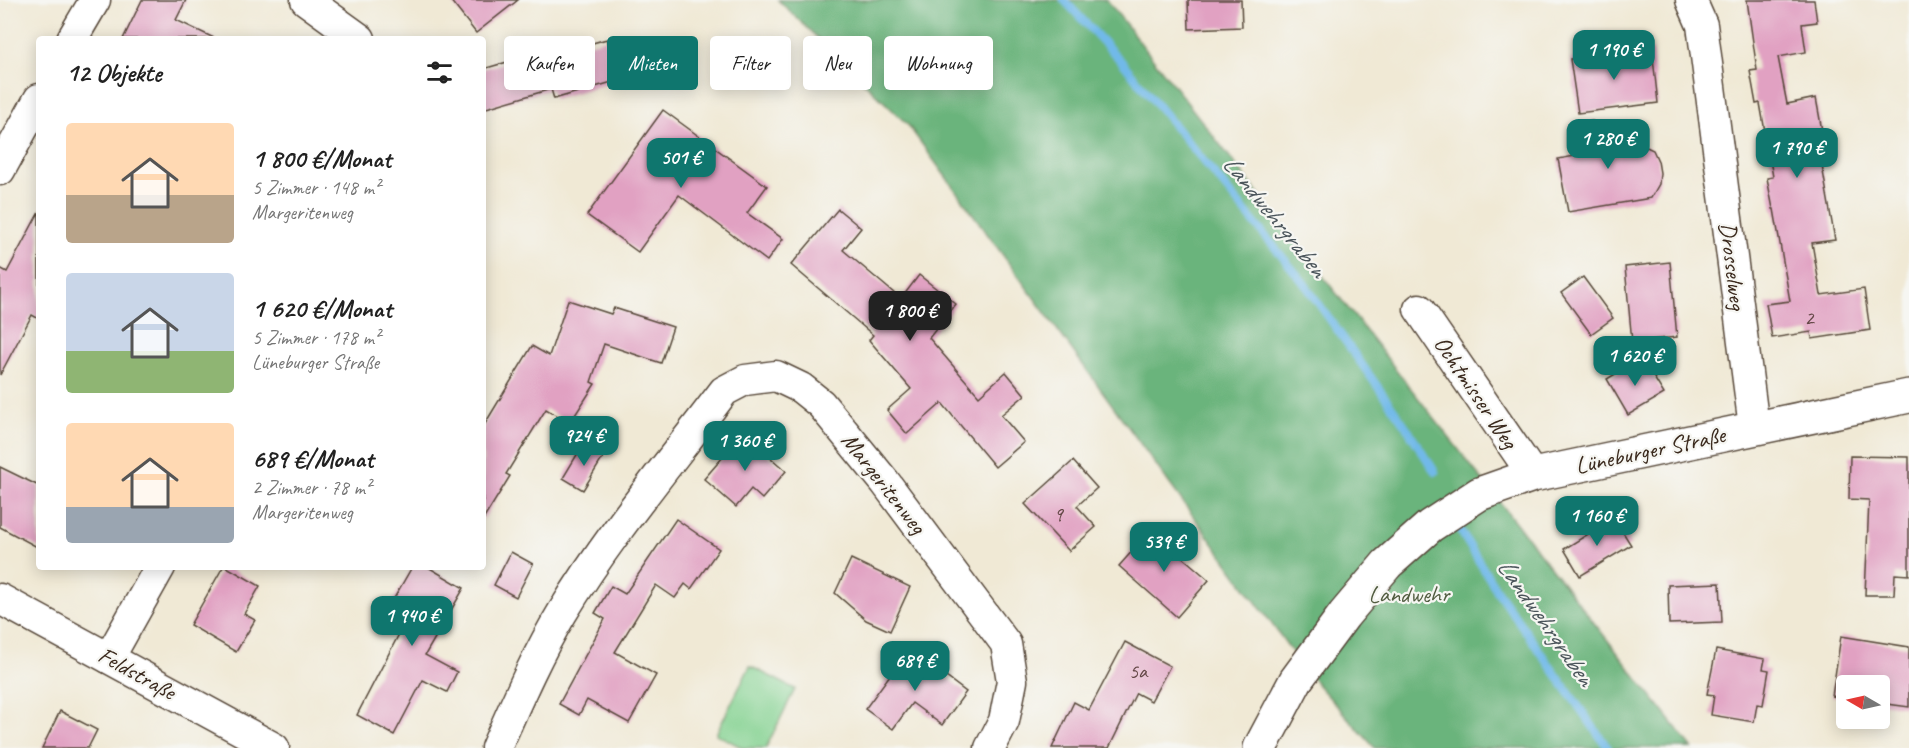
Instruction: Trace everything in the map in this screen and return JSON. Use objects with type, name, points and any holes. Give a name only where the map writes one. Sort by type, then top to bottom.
[{"type":"street","points":[[74,36],[95,0]]},
{"type":"street","points":[[306,0],[356,36]]},
{"type":"street","name":"Drosselweg","points":[[1691,0],[1702,25],[1754,427]]},
{"type":"street","points":[[0,170],[36,104]]},
{"type":"street","name":"Ochtmisser Weg","points":[[1419,309],[1533,475]]},
{"type":"street","name":"Margeritenweg","points":[[496,748],[561,614],[603,551],[724,391],[746,380],[776,376],[801,388],[821,404],[885,482],[1006,644],[1012,681],[1004,721],[990,748]]},
{"type":"street","name":"Lüneburger Straße","points":[[1260,748],[1296,680],[1344,615],[1387,564],[1430,526],[1479,494],[1533,475],[1909,396]]},
{"type":"street","points":[[109,658],[158,570]]},
{"type":"street","name":"Feldstraße","points":[[0,599],[274,748]]},
{"type":"green space","name":"Landwehr","points":[[778,0],[1107,0],[1692,748],[1375,748],[1309,675],[908,125],[872,90],[872,36],[815,36]]},
{"type":"green space","points":[[750,666],[795,689],[766,748],[743,748],[716,734]]},
{"type":"building","points":[[142,0],[186,0],[176,20],[210,36],[124,36]]},
{"type":"building","points":[[450,0],[518,0],[476,33]]},
{"type":"building","points":[[1188,0],[1241,0],[1242,27],[1189,29]]},
{"type":"building","points":[[1747,0],[1814,0],[1817,22],[1802,24],[1806,52],[1778,57],[1787,104],[1816,98],[1823,136],[1817,137],[1835,240],[1812,243],[1821,295],[1864,289],[1870,330],[1812,339],[1811,332],[1772,338],[1766,304],[1790,301],[1767,178],[1773,177],[1760,103],[1756,104],[1750,71],[1757,70]]},
{"type":"building","points":[[607,39],[607,84],[595,87],[595,42]]},
{"type":"building","points":[[1652,49],[1658,103],[1578,113],[1570,59]]},
{"type":"building","points":[[504,63],[504,90],[548,90],[486,108],[486,68]]},
{"type":"building","points":[[551,90],[585,90],[554,99]]},
{"type":"building","points":[[663,110],[767,186],[747,213],[783,239],[767,261],[679,195],[638,252],[587,215]]},
{"type":"building","points":[[1592,121],[1653,150],[1660,173],[1659,184],[1651,198],[1568,212],[1558,159],[1581,155],[1577,124]]},
{"type":"building","points":[[838,209],[861,228],[843,250],[901,299],[919,275],[956,304],[929,338],[979,396],[1006,372],[1025,395],[1001,415],[1024,442],[995,467],[942,403],[907,434],[887,410],[911,389],[869,340],[873,335],[791,265]]},
{"type":"building","points":[[36,218],[36,317],[32,315],[0,375],[0,268],[7,272]]},
{"type":"building","points":[[1670,262],[1677,337],[1632,342],[1625,267]]},
{"type":"building","points":[[1583,277],[1613,318],[1591,334],[1561,293]]},
{"type":"building","points":[[568,300],[611,314],[614,308],[673,327],[661,363],[604,344],[591,382],[595,384],[570,423],[546,409],[506,474],[510,476],[486,515],[486,422],[532,346],[549,356]]},
{"type":"building","points":[[1642,358],[1664,394],[1628,415],[1607,379]]},
{"type":"building","points":[[743,434],[786,471],[762,499],[751,489],[736,507],[704,479]]},
{"type":"building","points":[[584,443],[604,456],[583,490],[563,478]]},
{"type":"building","points":[[1850,456],[1909,457],[1909,575],[1895,574],[1894,595],[1865,595],[1869,500],[1849,499]]},
{"type":"building","points":[[1073,461],[1097,488],[1077,506],[1096,527],[1069,551],[1025,504]]},
{"type":"building","points":[[0,467],[36,485],[36,546],[0,527]]},
{"type":"building","points":[[1614,518],[1631,545],[1580,576],[1564,549]]},
{"type":"building","points":[[676,519],[719,549],[691,589],[685,584],[675,598],[656,585],[615,652],[656,675],[629,723],[587,700],[579,715],[559,704],[605,619],[595,613],[611,586],[625,594]]},
{"type":"building","points":[[1151,530],[1209,580],[1177,617],[1119,566]]},
{"type":"building","points":[[511,552],[533,564],[516,597],[494,585]]},
{"type":"building","points":[[851,559],[910,587],[890,631],[866,620],[835,593]]},
{"type":"building","points":[[221,570],[232,570],[260,586],[244,614],[255,620],[236,652],[190,625]]},
{"type":"building","points":[[410,570],[433,570],[464,588],[425,655],[457,672],[447,692],[423,680],[394,735],[357,715],[400,632],[381,621]]},
{"type":"building","points":[[1720,583],[1722,622],[1669,624],[1668,585]]},
{"type":"building","points":[[1841,636],[1909,647],[1909,707],[1890,704],[1890,675],[1836,675],[1836,697],[1832,696]]},
{"type":"building","points":[[1125,642],[1170,666],[1151,701],[1136,693],[1109,748],[1052,748],[1074,702],[1089,710]]},
{"type":"building","points":[[909,649],[966,692],[942,725],[912,703],[893,729],[865,709]]},
{"type":"building","points":[[1716,650],[1765,659],[1763,669],[1769,670],[1763,705],[1757,704],[1754,722],[1711,715],[1714,695],[1707,694]]},
{"type":"building","points":[[60,711],[97,730],[88,748],[42,748]]},
{"type":"waterway","name":"Landwehrgraben","points":[[1064,0],[1122,62],[1304,283],[1407,428],[1435,472]]},
{"type":"waterway","name":"Landwehrgraben","points":[[1452,517],[1497,591],[1608,748]]}]
